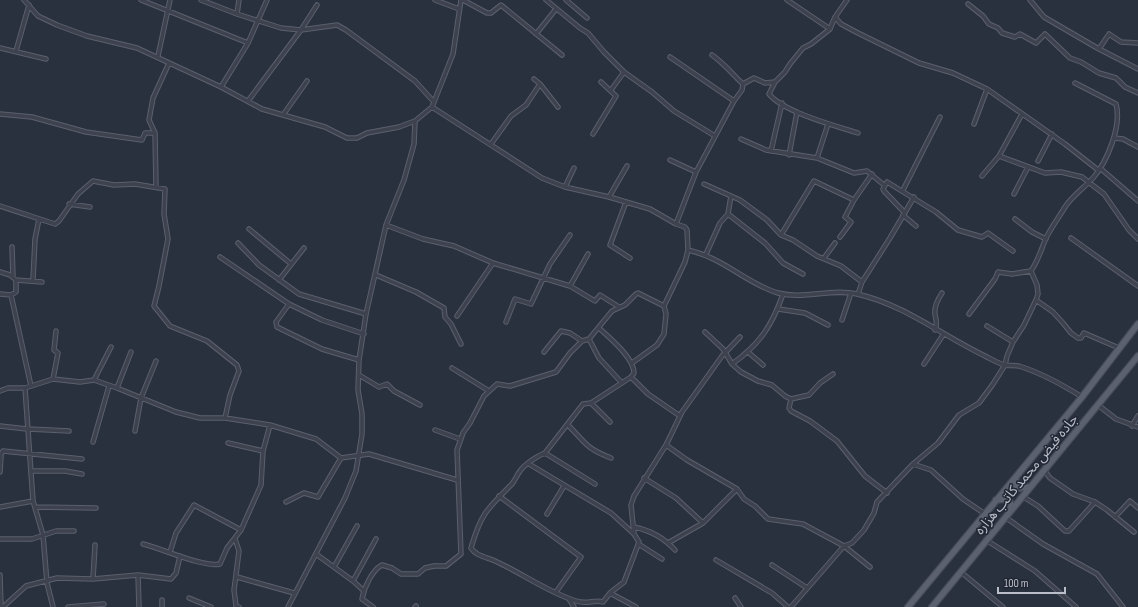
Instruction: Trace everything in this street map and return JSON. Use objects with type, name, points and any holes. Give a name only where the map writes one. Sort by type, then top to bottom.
[{"type":"main road","points":[[908,607],[1082,396],[1138,324]]},
{"type":"main road","name":"جاده فیض محمد کاتب هزاره","points":[[932,607],[1138,356]]},
{"type":"main road","points":[[1016,476],[1015,484],[1019,488],[1029,488]]},
{"type":"main road","points":[[996,500],[1003,498],[1009,500],[1012,504],[1011,510]]},
{"type":"street","points":[[24,0],[38,16],[57,25],[87,36],[137,48],[158,56],[169,63],[262,108],[325,127],[346,138],[357,138],[367,133],[399,127],[415,121],[432,107],[453,54],[458,27],[459,9],[462,0],[487,13],[491,13],[501,5],[562,55]]},
{"type":"street","points":[[141,0],[248,43]]},
{"type":"street","points":[[158,56],[170,0]]},
{"type":"street","points":[[201,0],[237,14],[281,28],[301,30],[337,25],[415,81],[434,102]]},
{"type":"street","points":[[237,14],[239,0]]},
{"type":"street","points":[[221,87],[248,43],[267,0]]},
{"type":"street","points":[[435,0],[459,9]]},
{"type":"street","points":[[546,0],[588,33],[624,72],[652,92],[674,111],[715,136]]},
{"type":"street","points":[[566,0],[587,18]]},
{"type":"street","points":[[787,0],[830,29]]},
{"type":"street","points":[[847,0],[835,17],[830,29],[811,44],[803,48],[785,72],[775,82],[769,94],[782,104],[797,112],[828,124],[858,133]]},
{"type":"street","points":[[1030,0],[1044,17],[1099,49],[1138,69]]},
{"type":"street","points":[[968,4],[983,16],[989,24],[998,28],[1002,33],[1015,37],[1020,34],[1036,43],[1045,34],[1070,58],[1081,62],[1099,73],[1116,78],[1125,87],[1138,93]]},
{"type":"street","points":[[16,51],[29,5]]},
{"type":"street","points":[[248,101],[301,30],[317,5]]},
{"type":"street","points":[[536,34],[556,9]]},
{"type":"street","points":[[835,17],[841,24],[919,63],[953,73],[987,89],[1052,134],[1099,169],[1138,201]]},
{"type":"street","points":[[1099,49],[1108,34],[1121,42],[1136,42],[1138,36]]},
{"type":"street","points":[[0,48],[46,59]]},
{"type":"street","points":[[712,55],[727,66],[733,75],[743,84]]},
{"type":"street","points":[[670,56],[734,101]]},
{"type":"street","points":[[156,187],[154,133],[149,120],[153,98],[169,63]]},
{"type":"street","points":[[611,90],[624,72]]},
{"type":"street","points":[[743,84],[754,78],[765,83],[775,82]]},
{"type":"street","points":[[534,79],[540,84],[558,107]]},
{"type":"street","points":[[283,115],[307,81]]},
{"type":"street","points":[[593,134],[616,96],[611,90],[600,82]]},
{"type":"street","points":[[491,144],[511,116],[526,105],[540,84]]},
{"type":"street","points":[[676,224],[696,172],[734,101],[742,90],[743,84]]},
{"type":"street","points":[[969,314],[995,279],[998,272],[1012,274],[1031,271],[1039,258],[1046,239],[1066,205],[1099,169],[1114,138],[1116,104],[1075,84]]},
{"type":"street","points":[[974,124],[987,89]]},
{"type":"street","points":[[771,151],[782,104]]},
{"type":"street","points":[[432,107],[542,178],[565,187],[609,197],[650,209],[688,230],[688,250],[685,262],[664,306],[666,314],[664,334],[657,345],[632,363]]},
{"type":"street","points":[[789,155],[797,112]]},
{"type":"street","points":[[0,114],[32,117],[86,132],[142,140],[146,133],[154,133]]},
{"type":"street","points":[[982,176],[999,156],[1022,114]]},
{"type":"street","points":[[903,190],[940,118]]},
{"type":"street","points":[[289,607],[294,593],[345,498],[356,471],[362,414],[358,390],[359,360],[366,314],[376,275],[386,225],[404,180],[412,151],[416,132],[415,121]]},
{"type":"street","points":[[817,158],[828,124]]},
{"type":"street","points":[[1038,161],[1052,134]]},
{"type":"street","points":[[1114,138],[1123,139],[1138,147]]},
{"type":"street","points":[[741,139],[771,151],[789,155],[817,158],[854,173],[867,171],[872,174],[873,178],[884,185]]},
{"type":"street","points":[[999,156],[1045,173],[1061,172],[1082,177],[1104,194],[1129,230],[1138,239]]},
{"type":"street","points":[[670,160],[696,172]]},
{"type":"street","points":[[609,197],[628,166]]},
{"type":"street","points":[[1014,194],[1028,167]]},
{"type":"street","points":[[565,187],[574,168]]},
{"type":"street","points":[[840,237],[851,222],[845,217],[854,200],[872,174]]},
{"type":"street","points":[[0,206],[55,224],[59,221],[69,204],[93,181],[114,185],[135,184],[163,188],[166,192],[164,214],[168,239],[154,306],[170,326],[207,341],[238,365],[239,371],[230,395],[225,418]]},
{"type":"street","points":[[781,235],[814,181],[854,200]]},
{"type":"street","points":[[884,185],[888,182],[903,190],[950,222],[958,230],[982,237],[988,233],[1014,251]]},
{"type":"street","points":[[704,184],[716,191],[731,196],[764,217],[781,235],[841,266],[862,282]]},
{"type":"street","points":[[884,185],[884,192],[916,226]]},
{"type":"street","points":[[706,254],[720,223],[728,214],[731,196]]},
{"type":"street","points":[[858,294],[862,282],[914,197]]},
{"type":"street","points":[[626,202],[610,245],[630,258]]},
{"type":"street","points":[[69,204],[90,207]]},
{"type":"street","points":[[728,214],[765,243],[783,263],[803,274]]},
{"type":"street","points":[[33,280],[35,239],[39,219]]},
{"type":"street","points":[[1015,219],[1032,232],[1046,239]]},
{"type":"street","points":[[386,225],[423,239],[454,246],[493,263],[570,286],[595,301],[600,296],[619,307]]},
{"type":"street","points":[[250,229],[291,264]]},
{"type":"street","points":[[506,322],[515,299],[531,304],[545,278],[550,264],[570,235]]},
{"type":"street","points":[[1071,238],[1138,286]]},
{"type":"street","points":[[238,243],[260,265],[299,294],[366,314]]},
{"type":"street","points":[[824,258],[835,243]]},
{"type":"street","points":[[0,294],[11,295],[16,292],[12,247]]},
{"type":"street","points":[[279,280],[304,248]]},
{"type":"street","points":[[688,250],[706,254],[756,282],[783,294],[851,293],[858,294],[888,305],[943,335],[1005,365],[1018,366],[1031,371],[1082,396]]},
{"type":"street","points":[[570,286],[588,254]]},
{"type":"street","points":[[220,257],[289,304],[322,320],[364,334]]},
{"type":"street","points":[[457,316],[493,263]]},
{"type":"street","points":[[791,607],[844,546],[852,543],[864,530],[874,513],[877,502],[913,464],[938,443],[959,415],[978,403],[1005,365],[1013,342],[1024,325],[1036,300],[1038,294],[1031,271]]},
{"type":"street","points":[[0,272],[14,278],[42,282]]},
{"type":"street","points":[[376,275],[410,289],[444,308],[445,317],[451,324],[461,344]]},
{"type":"street","points":[[373,607],[362,599],[364,591],[371,579],[372,573],[376,568],[382,565],[392,568],[401,574],[418,574],[425,568],[446,566],[460,554],[457,450],[460,439],[484,396],[497,384],[510,386],[556,372],[570,353],[582,341],[589,339],[612,311],[625,305],[638,293],[664,306]]},
{"type":"street","points":[[842,320],[851,293]]},
{"type":"street","points":[[935,330],[938,324],[935,314],[936,306],[942,293]]},
{"type":"street","points":[[732,364],[748,352],[762,338],[778,309],[783,294]]},
{"type":"street","points":[[11,295],[31,386]]},
{"type":"street","points":[[1036,300],[1053,312],[1074,336],[1081,338],[1084,333],[1119,348]]},
{"type":"street","points":[[289,304],[275,324],[277,327],[322,349],[359,360]]},
{"type":"street","points":[[778,309],[805,313],[828,325]]},
{"type":"street","points":[[987,326],[1013,342]]},
{"type":"street","points":[[599,328],[632,363],[634,372],[631,377],[591,403],[583,404],[545,453],[537,456],[521,469],[513,483],[489,506],[476,530],[471,548],[474,553],[495,561],[569,599],[584,603],[590,603],[598,600],[603,602]]},
{"type":"street","points":[[53,379],[58,353],[54,350],[56,331]]},
{"type":"street","points":[[544,352],[561,331],[570,333],[582,341]]},
{"type":"street","points":[[705,332],[725,353],[732,364],[750,377],[772,385],[791,399],[808,395],[820,383],[833,374]]},
{"type":"street","points":[[924,364],[943,335]]},
{"type":"street","points":[[634,534],[631,505],[644,478],[666,444],[680,416],[725,353],[740,337]]},
{"type":"street","points":[[589,339],[599,358],[622,382]]},
{"type":"street","points":[[94,380],[111,347]]},
{"type":"street","points":[[117,388],[131,352]]},
{"type":"street","points":[[748,352],[763,365]]},
{"type":"street","points":[[135,431],[141,398],[156,361]]},
{"type":"street","points":[[452,368],[489,391]]},
{"type":"street","points":[[359,375],[379,387],[387,384],[394,391],[420,405]]},
{"type":"street","points":[[631,377],[656,400],[680,416]]},
{"type":"street","points":[[0,391],[8,388],[25,388],[53,379],[80,382],[94,380],[176,412],[200,418],[225,418],[270,425],[316,439],[341,458],[350,458],[358,455],[369,454],[457,480]]},
{"type":"street","points":[[93,442],[109,386]]},
{"type":"street","points":[[25,388],[33,501],[43,535],[48,580],[47,583],[53,607]]},
{"type":"street","points":[[791,399],[789,408],[791,411],[810,421],[837,441],[865,476],[886,493]]},
{"type":"street","points":[[591,403],[610,422]]},
{"type":"street","points":[[1098,405],[1116,419],[1138,427]]},
{"type":"street","points":[[1132,426],[1138,416]]},
{"type":"street","points":[[143,544],[194,561],[217,565],[220,564],[226,548],[235,540],[241,530],[261,485],[263,451],[270,425]]},
{"type":"street","points":[[568,425],[586,446],[593,451],[611,458]]},
{"type":"street","points":[[0,426],[69,431]]},
{"type":"street","points":[[435,430],[460,439]]},
{"type":"street","points":[[228,443],[263,451]]},
{"type":"street","points":[[666,444],[687,460],[737,489],[744,499],[755,506],[768,518],[803,524],[844,546],[870,567]]},
{"type":"street","points":[[0,472],[1,456],[4,451],[29,455],[82,459]]},
{"type":"street","points":[[545,453],[595,484]]},
{"type":"street","points":[[286,502],[304,493],[318,497],[341,458]]},
{"type":"street","points":[[529,464],[611,513],[634,534],[640,545],[662,559]]},
{"type":"street","points":[[913,464],[931,470],[963,498],[985,514]]},
{"type":"street","points":[[1044,470],[1050,478],[1073,494],[1095,502],[1134,532]]},
{"type":"street","points":[[31,471],[65,471],[82,474]]},
{"type":"street","points":[[644,478],[676,498],[703,523]]},
{"type":"street","points":[[547,514],[564,486]]},
{"type":"street","points":[[668,543],[703,523],[737,489]]},
{"type":"street","points":[[499,496],[581,557],[556,592]]},
{"type":"street","points":[[1022,496],[1038,506],[1065,531],[1069,530],[1095,502]]},
{"type":"street","points":[[0,507],[33,501]]},
{"type":"street","points":[[1115,517],[1130,502],[1138,508]]},
{"type":"street","points":[[170,552],[176,532],[194,505],[241,530]]},
{"type":"street","points":[[35,506],[96,508]]},
{"type":"street","points":[[1006,517],[1043,544],[1097,574],[1123,607]]},
{"type":"street","points":[[334,567],[357,526]]},
{"type":"street","points":[[634,527],[644,529],[668,543],[675,550]]},
{"type":"street","points":[[0,539],[32,539],[56,531],[74,531]]},
{"type":"street","points":[[353,581],[376,539]]},
{"type":"street","points":[[235,540],[239,552],[237,577],[234,590],[236,606],[239,607]]},
{"type":"street","points":[[986,540],[1035,571],[1076,607]]},
{"type":"street","points":[[93,579],[95,544]]},
{"type":"street","points":[[603,607],[603,602],[610,593],[624,582],[640,545]]},
{"type":"street","points":[[316,554],[353,581],[364,591]]},
{"type":"street","points":[[2,607],[26,586],[57,578],[93,579],[138,576],[171,578],[174,577],[180,556]]},
{"type":"street","points":[[716,560],[772,592],[788,607]]},
{"type":"street","points":[[772,565],[807,588]]},
{"type":"street","points":[[961,572],[1003,607]]},
{"type":"street","points":[[0,576],[2,607]]},
{"type":"street","points":[[138,576],[139,607]]},
{"type":"street","points":[[237,577],[294,593]]},
{"type":"street","points":[[610,593],[636,607]]},
{"type":"street","points":[[189,598],[211,607]]},
{"type":"street","points":[[734,598],[741,607]]},
{"type":"street","points":[[569,599],[574,607]]},
{"type":"street","points":[[162,600],[162,607]]},
{"type":"street","points":[[70,607],[104,604]]}]
